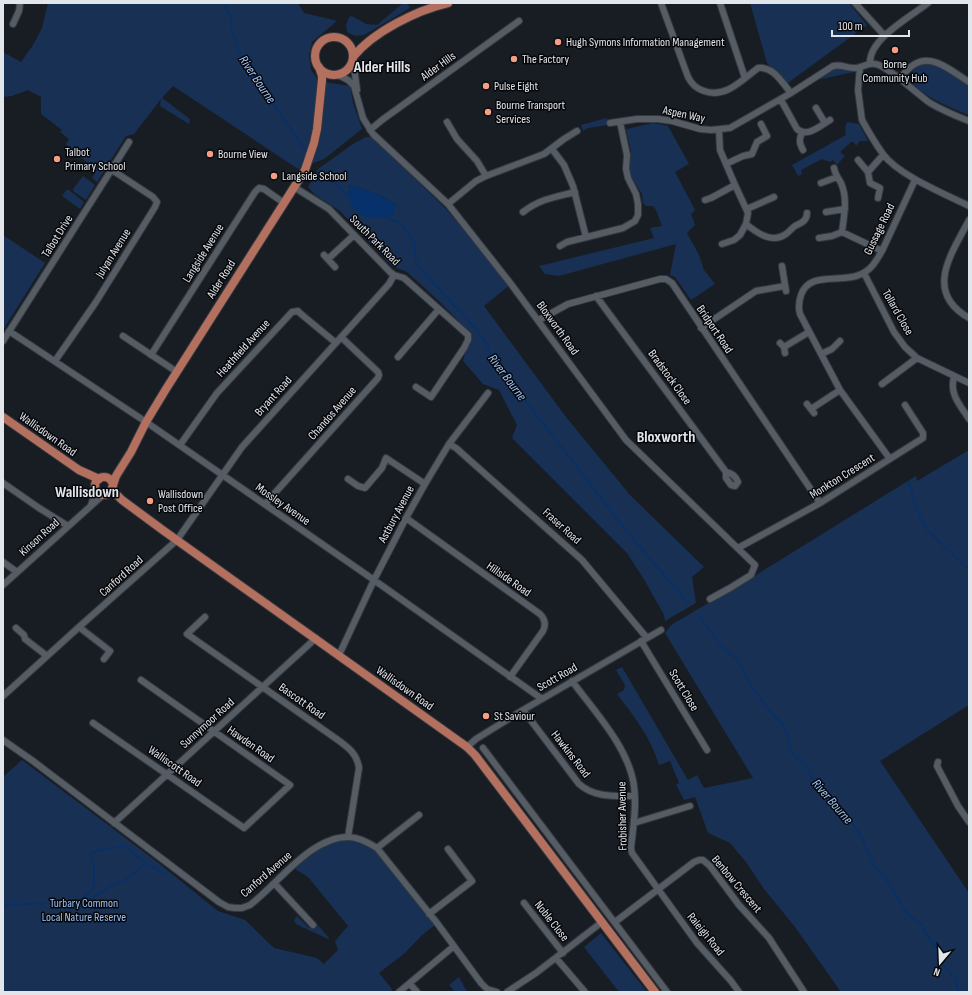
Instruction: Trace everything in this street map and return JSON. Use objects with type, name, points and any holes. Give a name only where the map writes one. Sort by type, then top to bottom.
[{"type":"main road","points":[[369,42],[353,43],[338,38],[332,38],[323,42],[319,46],[316,53],[316,60],[319,67],[326,73],[337,75],[348,69],[359,50],[398,23],[418,12],[448,3]]},
{"type":"main road","points":[[345,41],[352,49],[353,58]]},
{"type":"main road","name":"Alder Road","points":[[104,491],[114,480],[131,452],[146,422],[304,170],[314,143],[317,129],[322,76],[319,67]]},
{"type":"main road","name":"Alder Road","points":[[320,97],[327,84],[337,75]]},
{"type":"main road","name":"Wallisdown Road","points":[[3,417],[79,470],[104,491],[122,500],[468,747],[655,992]]},
{"type":"main road","points":[[100,478],[106,478],[110,481],[104,491],[96,482],[100,478],[122,466]]},
{"type":"main road","name":"Wallisdown Road","points":[[79,470],[100,478]]},
{"type":"street","points":[[13,24],[19,11],[20,3]]},
{"type":"street","points":[[660,3],[685,72],[693,84],[706,92],[718,93],[730,89],[758,68],[768,68],[791,93]]},
{"type":"street","points":[[720,3],[745,78]]},
{"type":"street","points":[[855,3],[884,35]]},
{"type":"street","points":[[870,64],[870,57],[884,35],[928,3]]},
{"type":"street","name":"Alder Hills","points":[[370,130],[519,21]]},
{"type":"street","name":"Bloxworth Road","points":[[353,58],[357,96]]},
{"type":"street","points":[[899,79],[915,63],[926,60],[941,64],[969,82]]},
{"type":"street","points":[[969,121],[930,103],[877,64],[870,64],[860,67],[858,90],[860,114],[883,155],[915,180],[969,206]]},
{"type":"street","name":"Aspen Way","points":[[610,123],[658,119],[672,121],[700,129],[719,130],[730,128],[781,100],[833,66],[840,65],[856,68],[860,67]]},
{"type":"street","name":"Bloxworth Road","points":[[337,75],[351,82],[357,96],[363,118],[370,130],[448,204],[539,320],[626,440],[755,565],[751,575],[710,599]]},
{"type":"street","points":[[781,100],[797,129],[802,132],[808,133],[827,122],[816,108]]},
{"type":"street","points":[[447,122],[457,139],[477,161],[486,176]]},
{"type":"street","points":[[560,246],[567,242],[623,228],[635,221],[638,215],[636,194],[628,178],[626,169],[627,155],[620,122]]},
{"type":"street","points":[[726,164],[743,156],[752,154],[757,142],[767,136],[761,124]]},
{"type":"street","points":[[719,130],[720,150],[748,213],[746,224],[740,235],[735,239],[722,244]]},
{"type":"street","points":[[448,204],[476,181],[544,154],[577,131]]},
{"type":"street","points":[[802,132],[799,139],[803,150]]},
{"type":"street","name":"Talbot Drive","points":[[3,341],[129,142]]},
{"type":"street","points":[[552,149],[564,165],[575,192],[586,237]]},
{"type":"street","points":[[868,172],[883,155]]},
{"type":"street","points":[[858,160],[868,172],[870,182],[880,188],[878,198]]},
{"type":"street","points":[[834,168],[837,177],[841,182],[844,193],[845,209],[842,232]]},
{"type":"street","name":"Julyan Avenue","points":[[55,361],[96,302],[157,202],[153,197],[112,170]]},
{"type":"street","points":[[821,183],[837,177]]},
{"type":"street","name":"Gussage Road","points":[[864,273],[875,263],[915,180]]},
{"type":"street","points":[[705,200],[735,186]]},
{"type":"street","name":"South Park Road","points":[[294,187],[330,209],[394,275],[404,278],[468,335],[468,340],[431,397],[416,388]]},
{"type":"street","name":"Langside Avenue","points":[[151,355],[255,192],[259,188],[264,189],[284,203]]},
{"type":"street","points":[[523,212],[540,201],[575,192]]},
{"type":"street","points":[[747,209],[774,197]]},
{"type":"street","points":[[826,212],[845,209]]},
{"type":"street","points":[[746,224],[762,236],[774,238],[784,235],[803,222],[806,219],[807,213]]},
{"type":"street","points":[[969,220],[947,263],[944,275],[945,289],[953,306],[969,318]]},
{"type":"street","points":[[819,238],[832,236],[842,232],[882,250]]},
{"type":"street","points":[[335,266],[326,257],[354,235]]},
{"type":"street","points":[[701,328],[756,291],[785,289],[782,266]]},
{"type":"street","points":[[864,273],[855,277],[819,280],[811,283],[806,287],[800,297],[799,310],[808,332],[840,390],[890,459]]},
{"type":"street","name":"Tollard Close","points":[[864,273],[894,332],[906,347],[917,358],[969,383]]},
{"type":"street","name":"Bryant Road","points":[[178,540],[222,475],[248,440],[389,284],[394,275]]},
{"type":"street","name":"Bridport Road","points":[[539,320],[568,304],[660,279],[666,279],[672,283],[820,503]]},
{"type":"street","name":"Bradstock Close","points":[[596,296],[726,472]]},
{"type":"street","points":[[398,357],[439,309]]},
{"type":"street","name":"Heathfield Avenue","points":[[180,445],[217,393],[292,312],[298,311],[336,343]]},
{"type":"street","name":"Mossley Avenue","points":[[10,331],[180,445],[542,699]]},
{"type":"street","points":[[783,348],[808,332]]},
{"type":"street","points":[[123,336],[177,372]]},
{"type":"street","name":"Chandos Avenue","points":[[265,504],[378,378],[378,372],[341,337]]},
{"type":"street","points":[[821,354],[832,349],[840,340]]},
{"type":"street","points":[[882,384],[917,358]]},
{"type":"street","points":[[954,377],[952,390],[969,418]]},
{"type":"street","points":[[811,409],[840,390]]},
{"type":"street","name":"Astbury Avenue","points":[[339,655],[374,580],[425,484],[449,444],[488,393]]},
{"type":"street","name":"Monkton Crescent","points":[[738,548],[820,503],[923,438],[923,433],[905,405]]},
{"type":"street","name":"Fraser Road","points":[[449,444],[456,448],[499,485],[582,560],[647,638]]},
{"type":"street","points":[[348,479],[362,488],[365,488],[382,468],[386,458],[425,484]]},
{"type":"street","points":[[3,483],[68,526]]},
{"type":"street","name":"Kinson Road","points":[[3,585],[90,506],[104,491]]},
{"type":"street","name":"Hillside Road","points":[[406,518],[542,616],[545,624],[543,631],[510,677]]},
{"type":"street","name":"Canford Road","points":[[3,696],[178,540]]},
{"type":"street","points":[[3,562],[17,572]]},
{"type":"street","name":"Bascott Road","points":[[205,617],[187,634],[351,750],[355,755],[358,760],[359,768],[348,837]]},
{"type":"street","points":[[79,627],[110,651],[104,659]]},
{"type":"street","points":[[16,628],[24,635],[25,639],[47,656]]},
{"type":"street","name":"Scott Road","points":[[468,747],[476,739],[523,710],[661,630]]},
{"type":"street","name":"Sunnymoor Road","points":[[114,823],[316,638]]},
{"type":"street","name":"Scott Close","points":[[641,641],[707,750]]},
{"type":"street","name":"Hawden Road","points":[[142,680],[290,785],[244,828]]},
{"type":"street","name":"Frobisher Avenue","points":[[572,681],[620,745],[631,771],[635,796],[631,848],[632,853],[658,889]]},
{"type":"street","name":"Hawkins Road","points":[[523,710],[579,784],[584,788],[594,794],[600,795],[635,796]]},
{"type":"street","name":"Walliscott Road","points":[[93,723],[244,828]]},
{"type":"street","name":"Canford Avenue","points":[[3,740],[228,907],[238,909],[247,907],[320,844],[329,840],[348,837],[368,842],[377,848],[481,983],[487,989],[498,992]]},
{"type":"street","points":[[483,748],[667,992]]},
{"type":"street","points":[[938,762],[937,766],[958,806],[969,822]]},
{"type":"street","points":[[634,823],[690,806]]},
{"type":"street","points":[[377,848],[419,815]]},
{"type":"street","points":[[429,914],[472,881],[448,849]]},
{"type":"street","name":"Benbow Crescent","points":[[614,922],[694,862],[703,860],[707,862],[739,905],[769,938],[804,992]]},
{"type":"street","points":[[275,884],[313,926]]},
{"type":"street","name":"Raleigh Road","points":[[658,889],[697,943],[739,992]]},
{"type":"street","name":"Noble Close","points":[[524,903],[563,953]]},
{"type":"street","points":[[509,992],[563,953],[602,922]]},
{"type":"street","points":[[622,948],[630,943]]},
{"type":"street","points":[[399,992],[454,946]]},
{"type":"street","points":[[556,958],[585,992]]},
{"type":"street","points":[[410,984],[417,992]]},
{"type":"green space","points":[[48,3],[298,3],[304,13],[337,21],[312,42],[309,55],[311,70],[319,81],[350,86],[353,103],[362,129],[324,159],[298,169],[173,86],[162,98],[190,119],[189,124],[160,106],[161,99],[134,134],[126,136],[97,182],[92,178],[97,170],[66,144],[69,139],[60,132],[62,130],[41,114],[41,97],[28,90],[12,96],[3,97],[3,52],[21,62],[33,45],[42,28]]},
{"type":"green space","points":[[403,3],[407,3],[410,8],[364,35],[355,36],[347,32],[346,25],[349,17],[352,16],[366,24],[377,25]]},
{"type":"green space","points":[[750,3],[849,3],[867,25],[785,85],[767,63]]},
{"type":"green space","points":[[927,63],[939,67],[969,85],[969,115],[935,100],[917,88],[912,82],[910,76],[913,71],[919,66]]},
{"type":"green space","points":[[836,67],[852,70],[854,72],[817,80]]},
{"type":"green space","points":[[607,118],[608,125],[588,128],[583,131],[581,125]]},
{"type":"green space","points":[[847,122],[859,124],[868,141],[860,141],[856,146],[854,142],[851,142],[840,152],[845,156],[837,165],[833,160],[830,162],[822,159],[801,170],[802,174],[798,176],[792,165],[846,135],[845,128]]},
{"type":"green space","points":[[653,123],[668,126],[689,164],[675,172],[695,210],[691,214],[695,225],[687,233],[699,255],[704,270],[715,284],[691,300],[675,277],[670,275],[676,244],[559,276],[545,274],[539,266],[654,238],[650,228],[662,226],[653,206],[646,206],[643,203],[642,194],[630,175],[629,164],[631,151],[626,130]]},
{"type":"green space","points":[[366,137],[372,137],[446,209],[511,284],[484,306],[566,417],[630,495],[704,567],[692,577],[696,603],[665,621],[664,615],[645,581],[627,553],[512,438],[517,425],[499,390],[483,384],[463,361],[466,349],[471,344],[469,332],[439,301],[407,272],[392,266],[340,211],[314,194],[308,187],[318,169],[353,144]],"holes":[[[350,185],[379,195],[397,205],[348,194]]]},
{"type":"green space","points":[[83,176],[95,185],[86,200],[73,191]]},
{"type":"green space","points":[[66,190],[69,190],[84,202],[80,209],[62,196]]},
{"type":"green space","points":[[3,235],[45,263],[3,330]]},
{"type":"green space","points":[[969,450],[969,705],[880,761],[969,893],[969,992],[841,992],[795,927],[764,889],[746,862],[730,843],[708,833],[695,797],[684,800],[676,784],[679,783],[670,761],[659,765],[647,736],[617,694],[624,690],[625,685],[616,670],[622,667],[688,780],[697,775],[704,788],[753,778],[665,633],[671,625],[751,578],[916,476],[917,481]]},
{"type":"green space","name":"Turbary Common Local Nature Reserve","points":[[22,760],[156,861],[218,911],[245,920],[274,948],[317,958],[324,964],[338,950],[335,941],[348,926],[308,877],[295,869],[311,853],[331,841],[348,840],[374,849],[435,925],[422,935],[405,953],[379,973],[392,989],[391,992],[3,992],[3,777]]},
{"type":"green space","points":[[297,916],[310,928],[316,923],[329,938],[328,939],[296,924],[294,920]]},
{"type":"green space","points":[[601,933],[647,992],[619,992],[584,947]]},
{"type":"green space","points":[[459,977],[467,992],[455,992],[449,985]]},
{"type":"shaded area","points":[[350,185],[379,195],[397,205],[392,216],[368,218],[357,212],[350,202],[348,194]]},
{"type":"waterway","name":"River Bourne","points":[[224,3],[226,9],[232,17],[230,24],[238,49],[256,79],[306,151]]},
{"type":"waterway","name":"River Bourne","points":[[320,170],[349,196]]},
{"type":"waterway","name":"River Bourne","points":[[383,216],[401,223],[414,242],[416,264],[476,329],[489,348],[491,356],[628,533],[688,603]]},
{"type":"waterway","points":[[909,482],[915,505],[927,530],[969,570]]},
{"type":"waterway","name":"River Bourne","points":[[699,616],[725,650],[736,658],[753,689],[784,726],[788,736],[790,750],[799,761],[804,760],[811,776],[820,787],[826,790],[840,812],[847,816],[860,834],[875,868],[885,878],[909,916],[921,923],[925,932],[937,949],[938,959],[956,979],[957,988],[960,992]]},
{"type":"waterway","points":[[3,905],[50,903],[65,906],[71,902],[83,899],[94,886],[94,863],[90,854],[96,851],[123,846],[146,863],[165,874]]},
{"type":"waterway","points":[[73,902],[84,903],[116,883],[125,880],[146,863]]},
{"type":"place","name":"Hugh Symons Information Management","points":[[558,42]]},
{"type":"place","name":"Borne Community Hub","points":[[895,50]]},
{"type":"place","name":"The Factory","points":[[514,59]]},
{"type":"place","name":"Pulse Eight","points":[[486,86]]},
{"type":"place","name":"Bourne Transport Services","points":[[488,112]]},
{"type":"place","name":"Bourne View","points":[[210,154]]},
{"type":"place","name":"Talbot Primary School","points":[[57,159]]},
{"type":"place","name":"Langside School","points":[[274,176]]},
{"type":"place","name":"Wallisdown Post Office","points":[[150,501]]},
{"type":"place","name":"St Saviour","points":[[486,716]]},
{"type":"district","name":"Alder Hills","points":[[382,66]]},
{"type":"district","name":"Bloxworth","points":[[666,436]]},
{"type":"district","name":"Wallisdown","points":[[87,491]]}]
